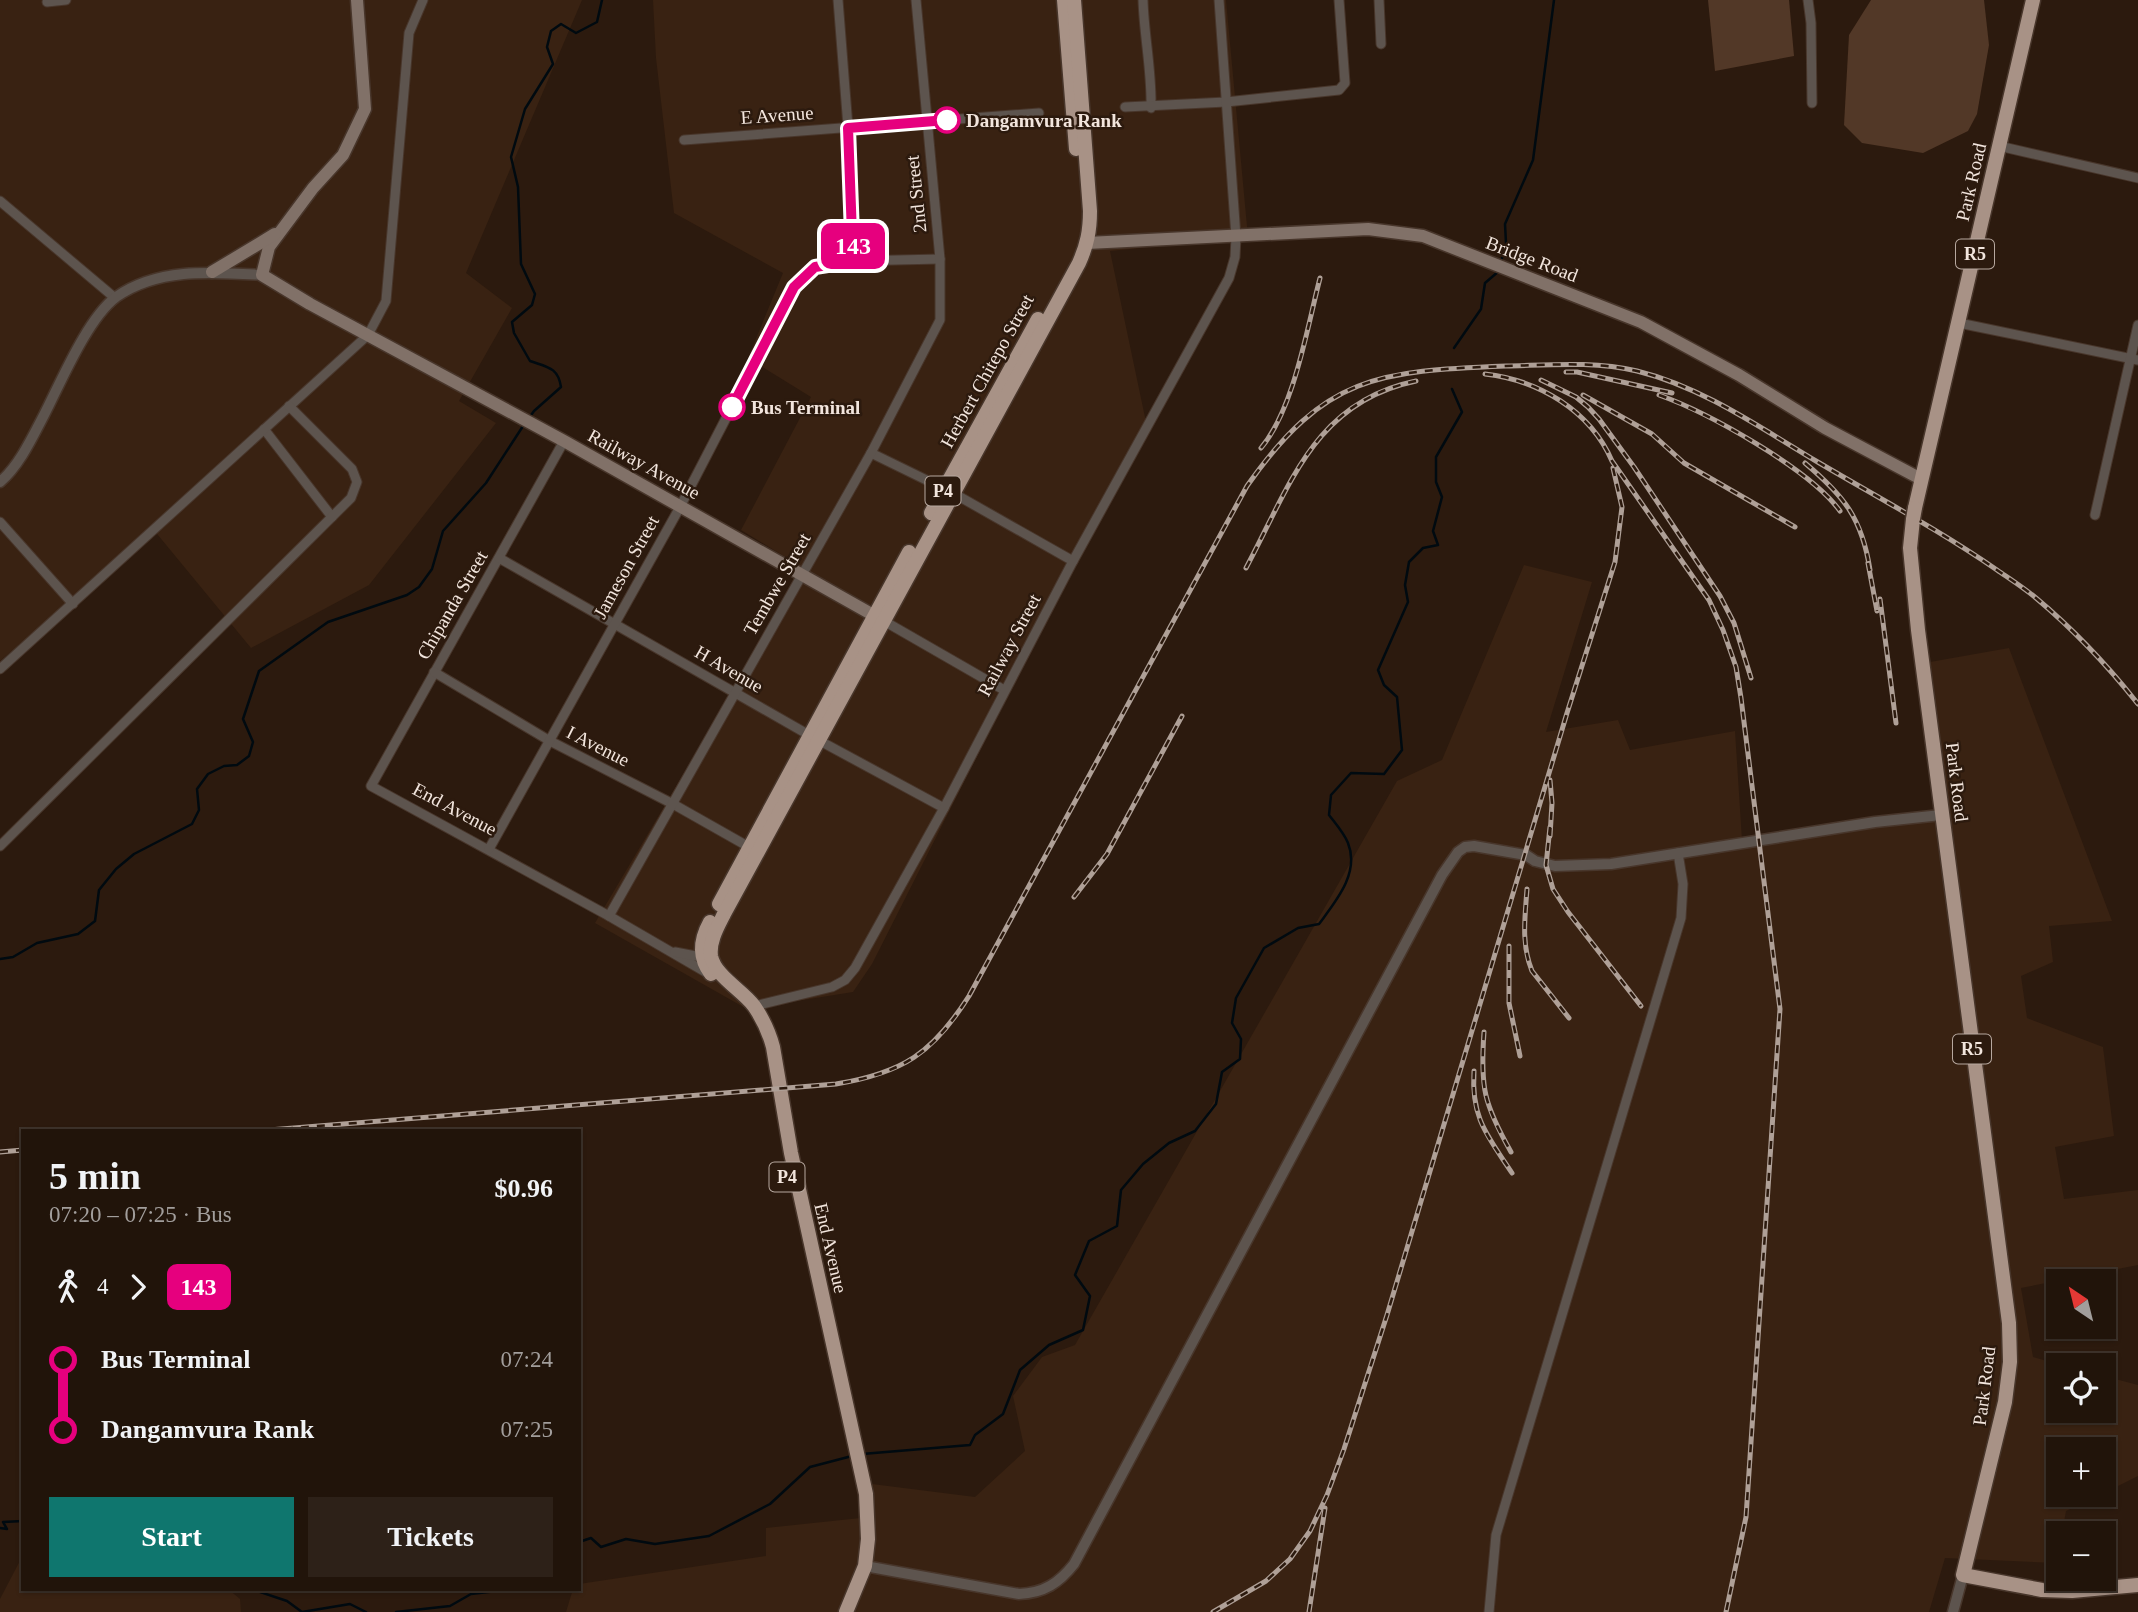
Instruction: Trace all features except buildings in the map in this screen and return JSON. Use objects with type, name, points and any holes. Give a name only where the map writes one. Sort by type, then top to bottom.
[{"type":"highway","name":"Herbert Chitepo Street","points":[[949,491],[1011,365],[1066,270],[1082,227],[1064,0]]},
{"type":"highway","name":"Herbert Chitepo Street","points":[[706,955],[702,942],[706,929],[1079,263],[1087,243],[1090,211],[1074,0]]},
{"type":"highway","name":"Park Road","points":[[1963,1575],[2005,1402],[2010,1349],[2009,1323],[1941,815],[1909,537],[2033,0]]},
{"type":"highway","name":"Herbert Chitepo Street","points":[[706,955],[814,737]]},
{"type":"highway","name":"End Avenue","points":[[706,955],[713,976],[739,999],[753,1017],[766,1045],[790,1193],[840,1397],[848,1414]]},
{"type":"highway","name":"End Avenue","points":[[706,955],[754,1006],[773,1046],[790,1153],[843,1383],[868,1517],[865,1566],[846,1612]]},
{"type":"highway","points":[[1963,1575],[2042,1590],[2072,1591],[2138,1586]]},
{"type":"main road","points":[[262,275],[269,247],[313,188],[343,155],[365,109],[357,0]]},
{"type":"main road","name":"Bridge Road","points":[[1087,243],[1367,229],[1423,236],[1641,322],[1739,375],[1825,428],[1921,479]]},
{"type":"main road","points":[[212,272],[281,230]]},
{"type":"main road","name":"Railway Avenue","points":[[262,275],[879,618]]},
{"type":"street","points":[[47,2],[66,0]]},
{"type":"street","points":[[0,669],[368,335],[386,301],[409,33],[423,0]]},
{"type":"street","points":[[838,0],[848,128],[853,261],[940,259]]},
{"type":"street","name":"2nd Street","points":[[916,0],[940,259]]},
{"type":"street","points":[[1143,0],[1145,39],[1150,62],[1151,108]]},
{"type":"street","name":"Railway Street","points":[[754,1006],[832,987],[845,980],[855,968],[944,808],[1073,561],[1228,278],[1235,257],[1236,237],[1219,0]]},
{"type":"street","points":[[1125,107],[1151,108],[1339,90],[1345,83],[1339,0]]},
{"type":"street","points":[[1378,0],[1381,44]]},
{"type":"street","points":[[1808,0],[1811,23],[1812,103]]},
{"type":"street","name":"E Avenue","points":[[684,140],[1040,113]]},
{"type":"street","points":[[1999,146],[2138,178]]},
{"type":"street","points":[[0,201],[115,298]]},
{"type":"street","name":"Tembwe Street","points":[[609,916],[871,453],[940,320],[940,259]]},
{"type":"street","name":"Jameson Street","points":[[489,849],[680,507],[794,287],[815,267],[853,261]]},
{"type":"street","points":[[0,482],[18,461],[89,329],[115,298],[137,285],[176,275],[212,272],[262,275]]},
{"type":"street","points":[[1959,323],[2134,359]]},
{"type":"street","points":[[2095,515],[2134,359],[2138,325]]},
{"type":"street","points":[[0,846],[351,498],[357,482],[352,470],[289,406]]},
{"type":"street","points":[[264,429],[331,517]]},
{"type":"street","name":"Chipanda Street","points":[[371,786],[564,441]]},
{"type":"street","points":[[871,453],[949,491],[1073,561]]},
{"type":"street","points":[[0,522],[72,604]]},
{"type":"street","name":"H Avenue","points":[[499,558],[735,693],[944,808]]},
{"type":"street","name":"Railway Avenue","points":[[879,618],[1004,690]]},
{"type":"street","name":"I Avenue","points":[[434,672],[550,741],[750,847]]},
{"type":"street","name":"End Avenue","points":[[371,786],[489,849],[713,976]]},
{"type":"street","points":[[865,1566],[1019,1594],[1030,1594],[1050,1587],[1066,1574],[1442,875],[1458,852],[1474,846],[1526,855],[1535,861],[1555,866],[1611,864],[1875,822],[1941,815]]},
{"type":"street","points":[[1489,1612],[1496,1535],[1681,918],[1683,884],[1678,853]]},
{"type":"street","name":"End Avenue","points":[[666,951],[706,955]]},
{"type":"street","points":[[1953,1612],[1963,1575]]},
{"type":"shaded area","points":[[0,0],[582,0],[466,273],[512,308],[459,401],[496,423],[369,585],[251,648],[153,529],[0,661]]},
{"type":"shaded area","points":[[653,0],[1226,0],[1248,237],[1110,251],[1146,422],[872,964],[853,992],[747,1009],[595,923],[805,569],[741,530],[811,397],[748,358],[783,273],[674,213],[656,58]]},
{"type":"shaded area","points":[[1708,0],[1789,0],[1794,56],[1715,71]]},
{"type":"shaded area","points":[[1871,0],[1984,0],[1989,45],[1977,114],[1968,131],[1923,153],[1862,143],[1844,125],[1849,35]]},
{"type":"shaded area","points":[[1524,565],[1592,582],[1546,732],[1618,720],[1630,750],[1735,731],[1742,840],[1944,812],[1930,662],[2009,648],[2112,921],[2049,926],[2053,962],[2021,976],[2027,1018],[2103,1047],[2114,1136],[2055,1147],[2064,1199],[2138,1190],[2138,1265],[2116,1269],[2046,1269],[2046,1283],[2021,1288],[2033,1357],[2046,1361],[2046,1423],[2116,1423],[2116,1379],[2138,1385],[2138,1476],[2116,1487],[2116,1437],[2046,1437],[2046,1507],[2074,1507],[2066,1511],[2064,1521],[2046,1521],[2046,1563],[1945,1558],[1929,1612],[566,1612],[572,1591],[581,1591],[581,1584],[766,1556],[766,1528],[870,1517],[872,1484],[975,1497],[1025,1451],[1013,1396],[1042,1357],[1075,1345],[1397,781],[1442,760]]},
{"type":"shaded area","points":[[21,1559],[21,1591],[230,1591],[240,1599],[241,1612],[0,1612],[0,1599]]},
{"type":"waterway","points":[[529,418],[561,387],[554,372],[530,361],[514,333],[512,322],[532,305],[535,294],[521,264],[518,187],[511,157],[525,109],[553,64],[547,47],[551,31],[561,24],[576,33],[597,22],[602,0]]},
{"type":"waterway","points":[[1501,262],[1506,243],[1505,224],[1533,160],[1554,0]]},
{"type":"waterway","points":[[1454,348],[1481,309],[1485,283],[1499,271]]},
{"type":"waterway","points":[[862,1454],[970,1445],[975,1435],[1003,1414],[1020,1370],[1049,1345],[1083,1330],[1090,1296],[1075,1275],[1089,1241],[1117,1226],[1121,1190],[1143,1164],[1169,1143],[1195,1131],[1216,1104],[1222,1072],[1240,1059],[1241,1039],[1232,1023],[1236,998],[1264,948],[1298,928],[1319,924],[1339,896],[1349,876],[1351,854],[1346,839],[1329,815],[1331,795],[1351,773],[1384,774],[1402,750],[1397,697],[1384,685],[1378,670],[1408,602],[1405,585],[1409,562],[1423,548],[1438,545],[1433,531],[1442,497],[1436,482],[1436,457],[1462,412],[1452,389]]},
{"type":"waterway","points":[[0,959],[13,957],[37,943],[78,934],[95,921],[99,890],[116,869],[134,854],[192,824],[199,810],[197,789],[208,774],[224,766],[237,765],[249,756],[253,742],[243,719],[259,671],[328,622],[407,595],[419,587],[432,569],[443,531],[486,483],[525,423]]},
{"type":"waterway","points":[[581,1541],[591,1538],[601,1547],[626,1539],[655,1544],[709,1536],[770,1504],[810,1467],[852,1456]]},
{"type":"waterway","points":[[0,1528],[7,1529],[3,1522],[21,1521]]},
{"type":"waterway","points":[[257,1591],[287,1601],[302,1612],[350,1604],[366,1612]]},
{"type":"waterway","points":[[396,1612],[450,1606],[471,1594],[497,1591]]},
{"type":"railway","points":[[1261,448],[1272,432],[1291,390],[1320,278]]},
{"type":"railway","points":[[281,1129],[836,1084],[880,1074],[914,1057],[942,1032],[969,996],[1247,486],[1275,449],[1302,421],[1329,401],[1358,386],[1388,377],[1461,368],[1588,365],[1637,371],[1684,387],[1730,409],[1908,514],[2017,584],[2077,635],[2138,704]]},
{"type":"railway","points":[[1566,372],[1577,372],[1672,393]]},
{"type":"railway","points":[[1485,374],[1505,377],[1543,391],[1576,413],[1590,427],[1709,600],[1736,667],[1780,1009],[1746,1517],[1726,1612]]},
{"type":"railway","points":[[1541,380],[1576,397],[1588,407],[1634,467],[1720,596],[1734,623],[1751,678]]},
{"type":"railway","points":[[1246,568],[1292,478],[1329,428],[1353,408],[1381,392],[1416,381]]},
{"type":"railway","points":[[1583,395],[1652,434],[1684,463],[1795,527]]},
{"type":"railway","points":[[1659,395],[1703,414],[1782,460],[1826,495],[1840,511]]},
{"type":"railway","points":[[1805,463],[1830,486],[1849,509],[1862,536],[1870,570]]},
{"type":"railway","points":[[1213,1612],[1266,1581],[1290,1559],[1310,1531],[1344,1449],[1615,562],[1622,507],[1613,468]]},
{"type":"railway","points":[[1868,563],[1877,611]]},
{"type":"railway","points":[[1880,599],[1896,723]]},
{"type":"railway","points":[[1074,897],[1107,854],[1182,716]]},
{"type":"railway","points":[[1550,780],[1550,836]]},
{"type":"railway","points":[[1550,827],[1546,865],[1553,889],[1641,1006]]},
{"type":"railway","points":[[1527,889],[1526,951],[1532,971],[1569,1018]]},
{"type":"railway","points":[[1509,946],[1509,1003],[1520,1056]]},
{"type":"railway","points":[[1484,1032],[1483,1068],[1486,1095],[1495,1121],[1511,1152]]},
{"type":"railway","points":[[1474,1071],[1475,1101],[1482,1125],[1512,1173]]},
{"type":"railway","points":[[0,1152],[21,1150]]},
{"type":"railway","points":[[1309,1612],[1325,1508]]},
{"type":"bus line","name":"143","points":[[732,407],[794,287],[815,267],[853,261],[848,128],[947,120]]},
{"type":"place","name":"Dangamvura Rank","points":[[947,120]]},
{"type":"place","name":"Bus Terminal","points":[[732,407]]}]
